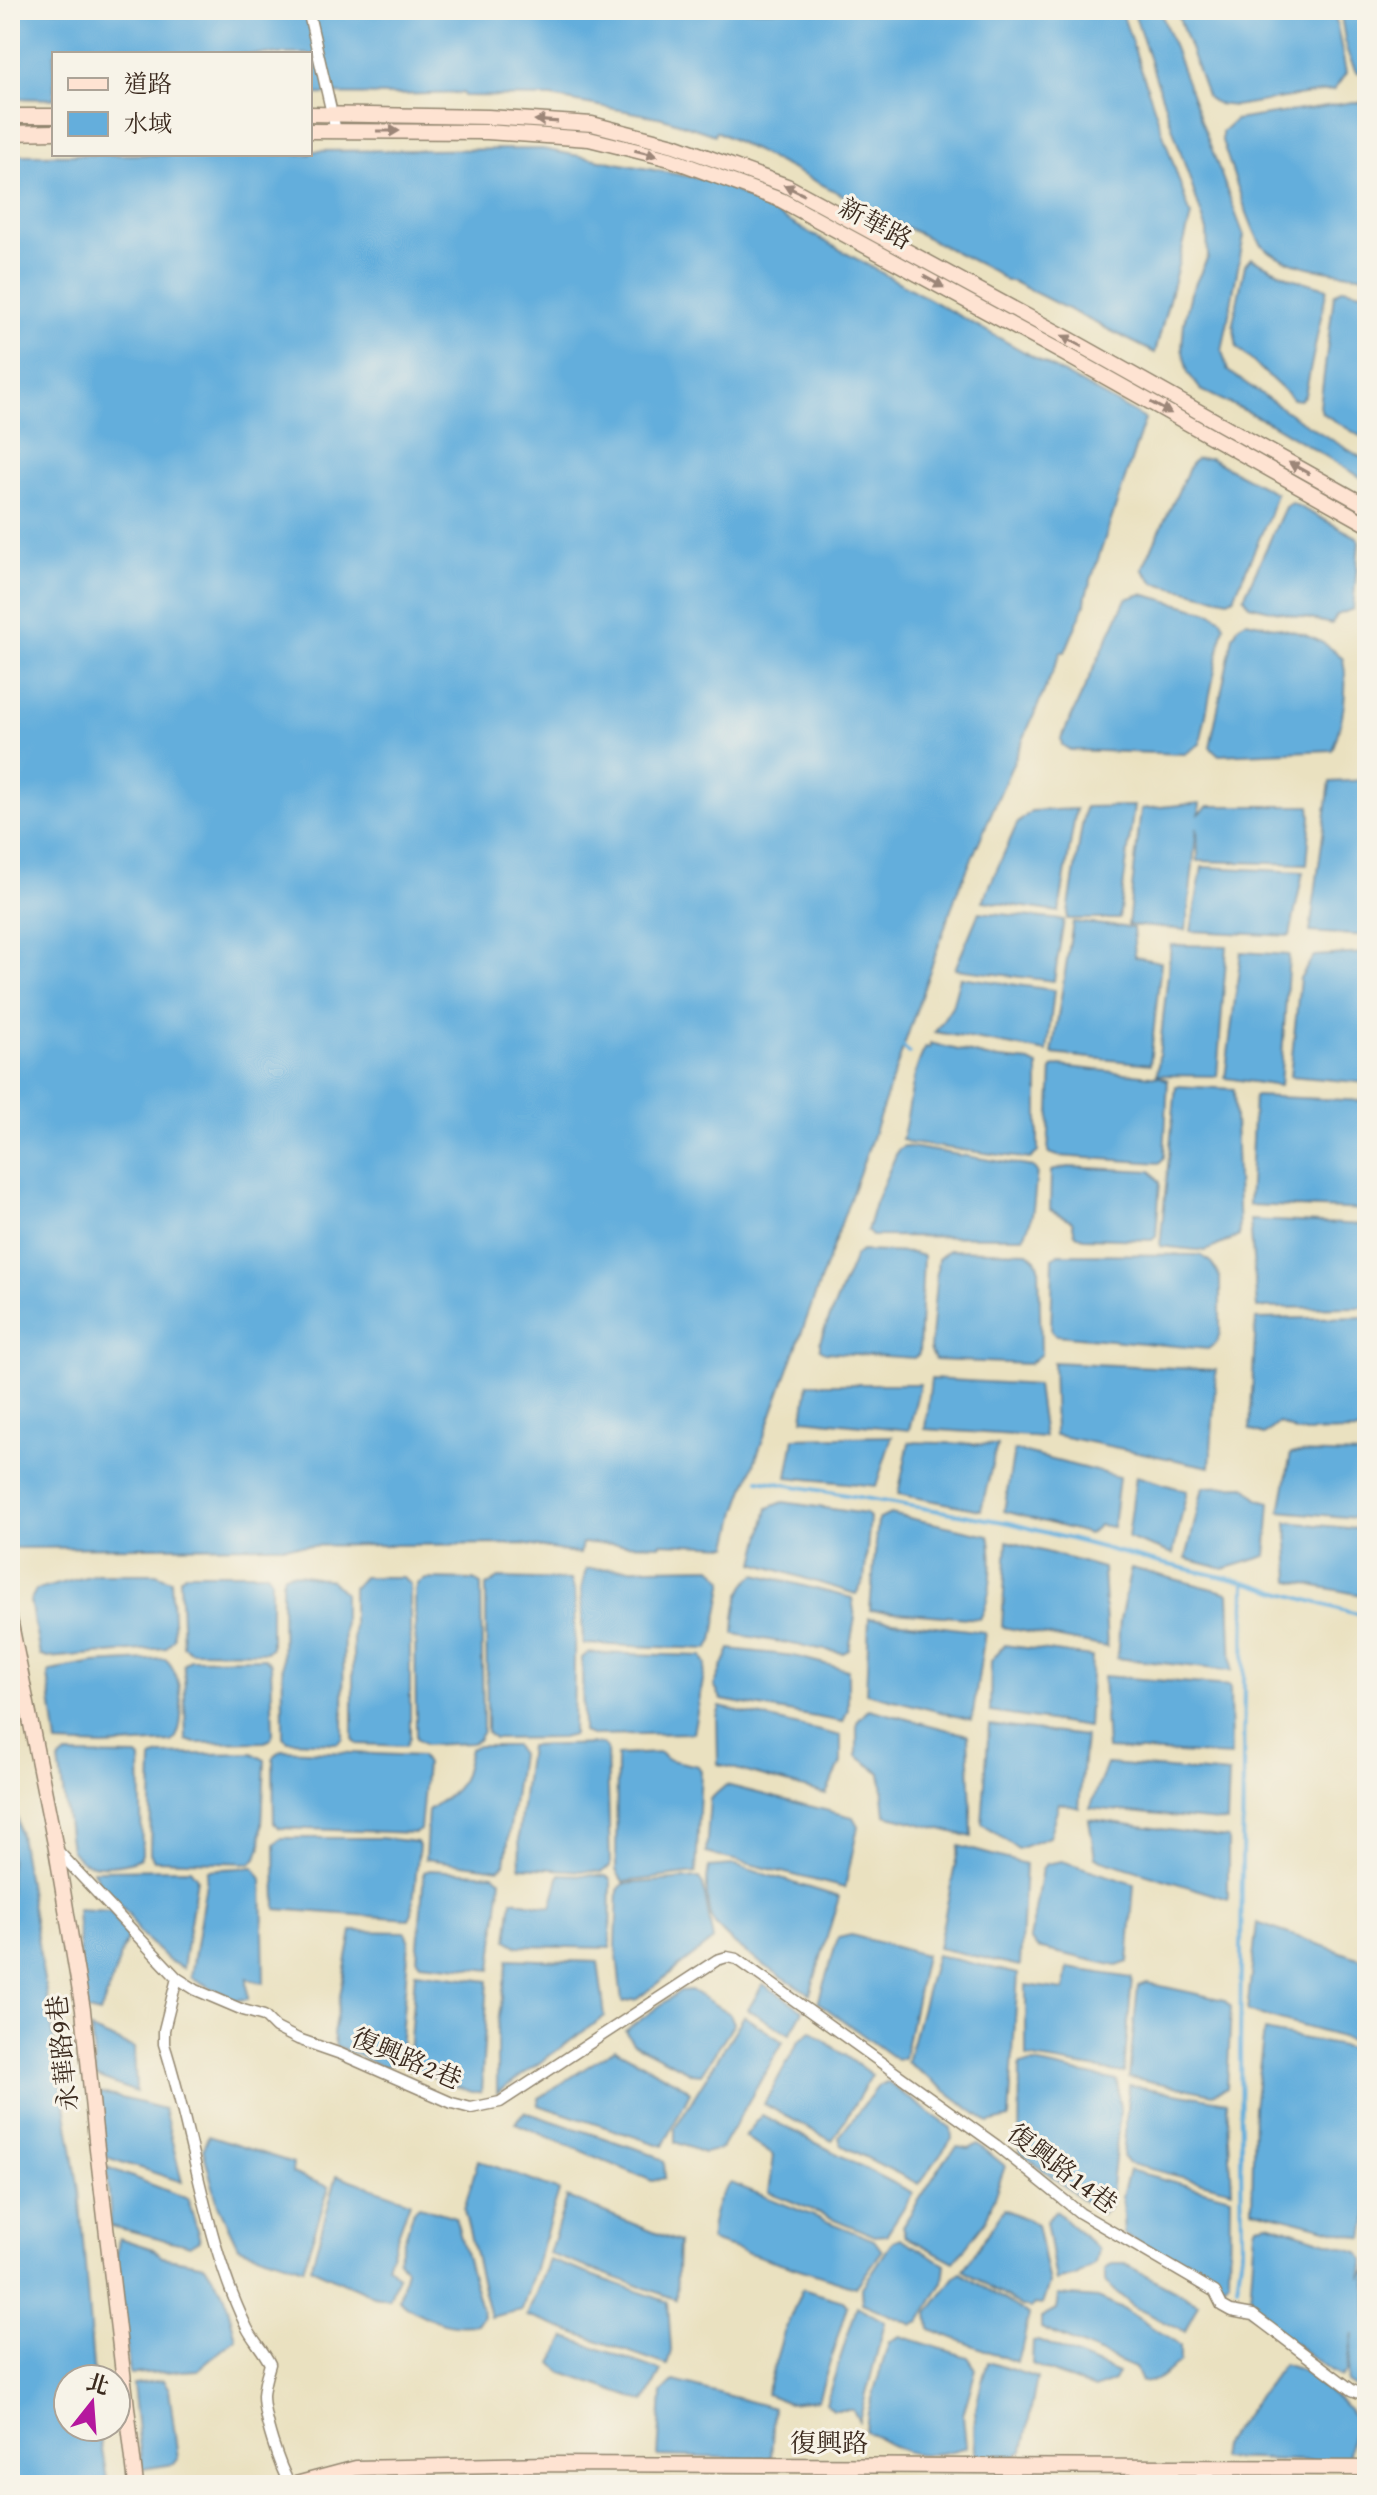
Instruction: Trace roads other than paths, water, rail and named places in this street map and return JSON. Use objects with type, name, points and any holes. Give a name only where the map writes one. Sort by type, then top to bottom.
[{"type":"street","points":[[308,10],[336,131]]},
{"type":"street","name":"新華路","points":[[312,114],[488,117],[592,124],[674,145],[787,186],[1057,332],[1367,506]]},
{"type":"street","points":[[10,116],[52,116]]},
{"type":"street","name":"新華路","points":[[312,131],[487,132],[589,139],[670,159],[781,200],[1063,353],[1367,524]]},
{"type":"street","points":[[10,133],[52,132]]},
{"type":"street","name":"永華路9巷","points":[[10,1619],[56,1849],[83,2010],[136,2485]]},
{"type":"street","name":"復興路2巷","points":[[56,1849],[177,1978],[196,1990],[264,2016],[276,2028],[298,2039],[471,2108],[500,2102],[717,1960],[727,1957],[737,1959]]},
{"type":"street","name":"復興路14巷","points":[[737,1959],[996,2145],[1080,2213],[1215,2292],[1222,2306],[1253,2315],[1352,2390],[1367,2396]]},
{"type":"street","points":[[177,1978],[164,2030],[164,2044],[193,2146],[209,2218],[229,2281],[248,2329],[270,2364],[263,2399],[281,2469],[291,2485]]},
{"type":"street","name":"復興路","points":[[291,2485],[356,2468],[549,2464],[1367,2468]]},
{"type":"street","points":[[1195,2467],[1220,2485]]},
{"type":"water","points":[[10,10],[1121,10],[1191,216],[1155,353],[1012,281],[1006,281],[993,271],[716,131],[715,135],[663,118],[551,97],[464,96],[463,93],[312,94],[312,52],[52,52],[52,99],[10,98]]},
{"type":"water","points":[[1133,10],[1160,10],[1244,236],[1222,351],[1228,371],[1299,420],[1367,461],[1367,481],[1270,423],[1201,390],[1188,373],[1182,348],[1184,323],[1191,293],[1208,257],[1207,231]]},
{"type":"water","points":[[1176,10],[1334,10],[1346,73],[1334,90],[1234,106],[1217,104],[1208,98]]},
{"type":"water","points":[[1340,10],[1367,10],[1367,74],[1356,72],[1347,52]]},
{"type":"water","points":[[1353,102],[1367,103],[1367,276],[1297,264],[1262,245],[1246,212],[1222,141],[1222,132],[1235,120]]},
{"type":"water","points":[[542,149],[718,182],[1145,419],[1085,604],[1065,652],[1061,652],[956,895],[737,1511],[729,1546],[582,1543],[580,1554],[522,1544],[14,1548],[10,1543],[10,155],[312,156],[312,151]]},
{"type":"water","points":[[1251,258],[1291,278],[1327,288],[1305,395],[1300,400],[1293,399],[1237,347],[1233,323],[1245,265]]},
{"type":"water","points":[[1343,288],[1367,293],[1365,439],[1322,413],[1320,406],[1334,295]]},
{"type":"water","points":[[1209,458],[1276,493],[1234,597],[1228,600],[1155,583],[1142,569],[1191,464],[1196,459]]},
{"type":"water","points":[[1292,503],[1357,537],[1359,542],[1353,609],[1337,615],[1332,624],[1249,605],[1244,597],[1285,507]]},
{"type":"water","points":[[1142,594],[1212,613],[1224,625],[1200,744],[1185,754],[1070,750],[1062,745],[1061,739],[1126,599]]},
{"type":"water","points":[[1246,621],[1310,637],[1343,659],[1344,705],[1332,750],[1219,755],[1210,747],[1233,636],[1239,625]]},
{"type":"water","points":[[1367,780],[1367,936],[1310,932],[1330,782]]},
{"type":"water","points":[[1200,803],[1199,814],[1208,806],[1310,806],[1307,864],[1198,861],[1197,827],[1186,930],[1128,925],[1141,809]]},
{"type":"water","points":[[1134,806],[1119,919],[1067,919],[1085,807]]},
{"type":"water","points":[[1076,809],[1059,912],[983,901],[1017,824],[1031,811]]},
{"type":"water","points":[[1202,867],[1303,872],[1290,936],[1191,931]]},
{"type":"water","points":[[979,912],[1064,920],[1054,981],[955,969]]},
{"type":"water","points":[[1073,922],[1133,928],[1135,957],[1161,962],[1150,1064],[1052,1054]]},
{"type":"water","points":[[1171,945],[1227,946],[1217,1076],[1157,1075]]},
{"type":"water","points":[[1241,952],[1289,955],[1280,1086],[1225,1078]]},
{"type":"water","points":[[1367,953],[1367,1083],[1290,1076],[1300,978],[1314,956]]},
{"type":"water","points":[[960,977],[1054,990],[1047,1052],[935,1032],[952,1006]]},
{"type":"water","points":[[930,1043],[1038,1066],[1038,1152],[1030,1159],[909,1143],[902,1139],[917,1069]]},
{"type":"water","points":[[1060,1066],[1168,1080],[1164,1157],[1160,1163],[1048,1153],[1052,1068]]},
{"type":"water","points":[[1176,1086],[1234,1089],[1239,1236],[1206,1251],[1160,1246]]},
{"type":"water","points":[[1254,1096],[1367,1101],[1367,1210],[1249,1205]]},
{"type":"water","points":[[904,1146],[1033,1167],[1037,1172],[1033,1206],[1023,1237],[872,1236],[867,1231],[875,1203],[898,1150]]},
{"type":"water","points":[[1068,1167],[1151,1171],[1160,1182],[1156,1236],[1152,1240],[1083,1238],[1075,1234],[1072,1221],[1050,1210],[1051,1171]]},
{"type":"water","points":[[1250,1220],[1367,1225],[1367,1307],[1257,1308]]},
{"type":"water","points":[[949,1250],[1028,1252],[1036,1259],[1039,1266],[1041,1354],[1029,1364],[935,1360],[930,1349],[938,1259]]},
{"type":"water","points":[[861,1251],[923,1256],[919,1354],[914,1358],[825,1352],[820,1349],[820,1341],[855,1256]]},
{"type":"water","points":[[1059,1254],[1200,1255],[1210,1261],[1220,1277],[1220,1332],[1217,1342],[1208,1349],[1056,1335],[1051,1331],[1053,1258]]},
{"type":"water","points":[[1367,1317],[1367,1431],[1297,1432],[1279,1423],[1264,1435],[1250,1430],[1256,1319]]},
{"type":"water","points":[[1053,1362],[1216,1370],[1210,1467],[1055,1435]]},
{"type":"water","points":[[931,1379],[1037,1385],[1044,1437],[925,1429]]},
{"type":"water","points":[[808,1384],[920,1384],[909,1430],[803,1419]]},
{"type":"water","points":[[892,1436],[876,1486],[787,1477],[794,1438]]},
{"type":"water","points":[[909,1442],[997,1445],[981,1510],[898,1494]]},
{"type":"water","points":[[1014,1450],[1119,1477],[1113,1527],[1099,1525],[1089,1534],[1004,1511]]},
{"type":"water","points":[[1291,1453],[1367,1455],[1367,1519],[1280,1511]]},
{"type":"water","points":[[1136,1476],[1187,1491],[1173,1554],[1128,1538]]},
{"type":"water","points":[[1245,1486],[1259,1499],[1270,1502],[1266,1556],[1224,1569],[1186,1559],[1203,1487]]},
{"type":"water","points":[[783,1502],[866,1514],[870,1518],[864,1581],[856,1594],[755,1563],[768,1508]]},
{"type":"water","points":[[890,1514],[989,1535],[991,1578],[980,1619],[870,1610],[878,1520]]},
{"type":"water","points":[[1287,1522],[1367,1530],[1367,1596],[1290,1581]]},
{"type":"water","points":[[1007,1541],[1103,1568],[1107,1647],[1002,1627]]},
{"type":"water","points":[[712,1567],[724,1580],[713,1641],[708,1649],[583,1644],[581,1590],[586,1569]]},
{"type":"water","points":[[1131,1568],[1229,1593],[1232,1671],[1117,1658],[1120,1620]]},
{"type":"water","points":[[186,1573],[267,1573],[271,1578],[271,1647],[266,1652],[190,1651],[183,1646],[180,1578]]},
{"type":"water","points":[[292,1573],[331,1580],[344,1593],[343,1739],[338,1743],[288,1741],[283,1737],[282,1582],[284,1575]]},
{"type":"water","points":[[97,1574],[156,1574],[171,1580],[174,1638],[166,1648],[47,1658],[40,1655],[30,1601],[36,1590]]},
{"type":"water","points":[[756,1574],[852,1598],[855,1618],[849,1650],[843,1653],[734,1634],[741,1594]]},
{"type":"water","points":[[363,1577],[403,1577],[410,1584],[410,1737],[406,1746],[357,1744],[353,1739],[353,1588]]},
{"type":"water","points":[[499,1578],[571,1580],[575,1593],[573,1735],[494,1739],[487,1732],[486,1586]]},
{"type":"water","points":[[426,1579],[474,1580],[481,1584],[483,1731],[472,1743],[425,1745],[416,1739],[415,1591],[417,1584]]},
{"type":"water","points":[[869,1618],[985,1632],[972,1720],[866,1693]]},
{"type":"water","points":[[1004,1645],[1092,1657],[1088,1727],[990,1712],[991,1661]]},
{"type":"water","points":[[730,1649],[794,1656],[848,1670],[848,1709],[843,1722],[722,1700],[714,1686]]},
{"type":"water","points":[[588,1653],[702,1656],[706,1665],[693,1733],[591,1735],[583,1732],[582,1658]]},
{"type":"water","points":[[264,1658],[271,1664],[271,1739],[265,1742],[195,1743],[186,1740],[184,1665],[190,1659]]},
{"type":"water","points":[[165,1659],[176,1675],[181,1700],[180,1725],[172,1742],[104,1746],[57,1744],[48,1675],[51,1671],[94,1663]]},
{"type":"water","points":[[1103,1676],[1230,1686],[1231,1756],[1107,1749]]},
{"type":"water","points":[[720,1707],[841,1736],[841,1763],[826,1794],[718,1764],[717,1717]]},
{"type":"water","points":[[869,1709],[968,1735],[972,1837],[885,1815],[881,1773],[857,1756],[857,1722]]},
{"type":"water","points":[[989,1725],[1085,1736],[1079,1808],[1059,1803],[1049,1837],[1018,1849],[982,1824]]},
{"type":"water","points":[[602,1744],[607,1749],[610,1867],[601,1872],[520,1867],[519,1832],[529,1746]]},
{"type":"water","points":[[476,1746],[515,1746],[520,1754],[505,1864],[499,1869],[425,1859],[428,1810],[458,1786],[470,1749]]},
{"type":"water","points":[[282,1750],[421,1756],[426,1764],[420,1830],[415,1833],[280,1828],[274,1823],[273,1757]]},
{"type":"water","points":[[252,1753],[265,1760],[261,1846],[257,1858],[251,1863],[154,1860],[150,1853],[152,1758],[160,1755]]},
{"type":"water","points":[[660,1753],[666,1759],[698,1766],[701,1771],[696,1873],[623,1882],[616,1870],[617,1755]]},
{"type":"water","points":[[66,1755],[137,1756],[140,1759],[140,1858],[101,1865],[80,1860],[71,1850],[59,1761]]},
{"type":"water","points":[[1107,1764],[1229,1774],[1227,1822],[1090,1808]]},
{"type":"water","points":[[10,1775],[79,2190],[93,2363],[52,2363],[52,2443],[101,2443],[108,2485],[10,2485]]},
{"type":"water","points":[[726,1785],[853,1817],[858,1826],[845,1888],[706,1853],[710,1799]]},
{"type":"water","points":[[1089,1819],[1228,1838],[1228,1899],[1095,1858]]},
{"type":"water","points":[[281,1838],[380,1838],[417,1842],[419,1846],[409,1919],[276,1909],[275,1844]]},
{"type":"water","points":[[959,1846],[1025,1864],[1020,1966],[938,1948]]},
{"type":"water","points":[[1062,1861],[1134,1884],[1128,1962],[1117,1966],[1037,1948],[1030,1939],[1042,1869],[1046,1864]]},
{"type":"water","points":[[735,1865],[839,1897],[810,1994],[741,1949],[717,1927],[711,1917],[707,1892],[709,1867]]},
{"type":"water","points":[[254,1867],[262,1879],[264,1983],[247,1979],[248,1999],[234,2000],[191,1977],[208,1870]]},
{"type":"water","points":[[190,1869],[197,1878],[183,1968],[169,1961],[140,1933],[128,1913],[99,1883],[93,1870]]},
{"type":"water","points":[[424,1872],[494,1874],[501,1880],[491,1970],[420,1963],[417,1959]]},
{"type":"water","points":[[560,1874],[606,1876],[611,1880],[610,1948],[517,1946],[507,1940],[512,1900],[551,1907]]},
{"type":"water","points":[[699,1878],[713,1940],[637,1999],[622,2002],[616,1946],[618,1889],[624,1884]]},
{"type":"water","points":[[77,1909],[111,1911],[127,1938],[100,2014],[83,2010]]},
{"type":"water","points":[[1257,1923],[1367,1961],[1367,2031],[1358,2033],[1355,2041],[1247,2011]]},
{"type":"water","points":[[352,1931],[405,1932],[409,1942],[399,2061],[384,2067],[336,2046],[333,2034]]},
{"type":"water","points":[[851,1935],[925,1955],[904,2058],[897,2060],[818,2002],[838,1938]]},
{"type":"water","points":[[936,1955],[1018,1974],[1009,2118],[989,2123],[907,2062]]},
{"type":"water","points":[[508,1959],[598,1962],[605,2016],[497,2093],[497,2029]]},
{"type":"water","points":[[1068,1968],[1132,1978],[1124,2073],[1026,2057],[1026,1985],[1064,1990]]},
{"type":"water","points":[[415,1972],[488,1981],[481,2092],[472,2092],[408,2068]]},
{"type":"water","points":[[1147,1983],[1224,2000],[1231,2007],[1227,2088],[1213,2094],[1129,2077],[1138,1986]]},
{"type":"water","points":[[763,1984],[803,2010],[790,2034],[748,2010]]},
{"type":"water","points":[[691,1990],[730,2014],[734,2023],[701,2074],[692,2073],[633,2043],[625,2031],[680,1991]]},
{"type":"water","points":[[744,2016],[783,2042],[721,2149],[704,2153],[675,2142],[675,2128]]},
{"type":"water","points":[[91,2030],[134,2048],[136,2092],[96,2077]]},
{"type":"water","points":[[811,2031],[872,2075],[832,2141],[764,2104],[799,2041]]},
{"type":"water","points":[[1264,2031],[1367,2051],[1367,2221],[1364,2238],[1252,2209],[1254,2106]]},
{"type":"water","points":[[615,2049],[690,2092],[663,2146],[538,2105],[539,2098]]},
{"type":"water","points":[[1035,2063],[1117,2081],[1120,2110],[1110,2206],[1102,2214],[1019,2152],[1020,2064]]},
{"type":"water","points":[[888,2083],[951,2128],[952,2139],[919,2184],[841,2145],[839,2137],[879,2085]]},
{"type":"water","points":[[1129,2085],[1227,2102],[1232,2190],[1127,2163],[1123,2156]]},
{"type":"water","points":[[98,2092],[164,2109],[182,2182],[106,2157]]},
{"type":"water","points":[[525,2112],[653,2154],[664,2162],[665,2178],[652,2181],[515,2123]]},
{"type":"water","points":[[762,2115],[913,2193],[886,2235],[875,2236],[769,2192],[774,2156],[745,2136]]},
{"type":"water","points":[[208,2136],[293,2163],[292,2173],[329,2187],[303,2268],[238,2247],[218,2205],[203,2149]]},
{"type":"water","points":[[978,2144],[1005,2166],[986,2220],[954,2262],[905,2236],[902,2227],[942,2164],[957,2147],[969,2149]]},
{"type":"water","points":[[478,2160],[559,2191],[522,2310],[490,2317],[464,2210]]},
{"type":"water","points":[[107,2167],[188,2199],[200,2240],[190,2246],[111,2226]]},
{"type":"water","points":[[1129,2170],[1230,2197],[1229,2279],[1222,2286],[1124,2234],[1122,2196]]},
{"type":"water","points":[[337,2175],[410,2201],[387,2265],[398,2276],[389,2299],[374,2296],[311,2268]]},
{"type":"water","points":[[731,2183],[874,2240],[882,2251],[856,2287],[711,2241],[715,2210]]},
{"type":"water","points":[[567,2197],[678,2242],[676,2299],[549,2254]]},
{"type":"water","points":[[419,2206],[455,2217],[483,2315],[477,2324],[457,2325],[436,2321],[399,2300],[406,2269],[398,2258],[414,2210]]},
{"type":"water","points":[[1004,2209],[1037,2224],[1049,2284],[1042,2305],[1035,2304],[1031,2308],[1021,2306],[963,2270]]},
{"type":"water","points":[[1056,2211],[1098,2249],[1095,2264],[1076,2276],[1056,2281],[1046,2221]]},
{"type":"water","points":[[1268,2223],[1359,2252],[1364,2261],[1361,2278],[1367,2270],[1367,2391],[1361,2391],[1347,2382],[1353,2333],[1347,2371],[1341,2378],[1249,2311],[1255,2230],[1257,2225]]},
{"type":"water","points":[[119,2238],[153,2249],[162,2257],[205,2265],[225,2296],[236,2338],[198,2370],[132,2374],[116,2260]]},
{"type":"water","points":[[900,2238],[945,2264],[943,2282],[920,2322],[913,2325],[862,2303],[861,2289],[893,2241]]},
{"type":"water","points":[[549,2260],[668,2302],[671,2351],[667,2365],[527,2316]]},
{"type":"water","points":[[1112,2264],[1125,2264],[1198,2303],[1185,2332],[1134,2307],[1105,2282],[1105,2270]]},
{"type":"water","points":[[961,2273],[1029,2315],[1016,2362],[930,2329],[928,2313]]},
{"type":"water","points":[[802,2289],[843,2301],[847,2306],[818,2400],[788,2403],[766,2394],[783,2335]]},
{"type":"water","points":[[1058,2295],[1098,2298],[1127,2311],[1180,2346],[1180,2362],[1156,2380],[1141,2382],[1135,2368],[1041,2328],[1041,2318],[1056,2310]]},
{"type":"water","points":[[857,2306],[885,2322],[859,2421],[853,2410],[832,2410],[826,2403]]},
{"type":"water","points":[[900,2336],[968,2357],[976,2369],[963,2415],[966,2447],[937,2454],[914,2453],[891,2446],[866,2431],[868,2412],[889,2342]]},
{"type":"water","points":[[566,2337],[661,2371],[645,2402],[563,2373],[552,2363]]},
{"type":"water","points":[[1039,2340],[1118,2373],[1114,2381],[1095,2389],[1032,2364],[1033,2341]]},
{"type":"water","points":[[988,2362],[1037,2378],[1023,2451],[1014,2457],[976,2458],[976,2410]]},
{"type":"water","points":[[1283,2364],[1301,2370],[1349,2409],[1354,2418],[1348,2462],[1220,2458],[1222,2446]]},
{"type":"water","points":[[163,2380],[169,2389],[178,2459],[174,2464],[142,2469],[133,2384]]},
{"type":"water","points":[[674,2381],[774,2408],[771,2459],[658,2456],[662,2393]]},
{"type":"water","points":[[1187,2478],[1195,2485],[1064,2485],[1066,2479]]},
{"type":"waterway","points":[[900,1043],[909,1053]]},
{"type":"waterway","points":[[759,1480],[1010,1523],[1245,1582],[1367,1617]]},
{"type":"waterway","points":[[1237,2287],[1242,2250],[1240,2052],[1245,1582]]}]
